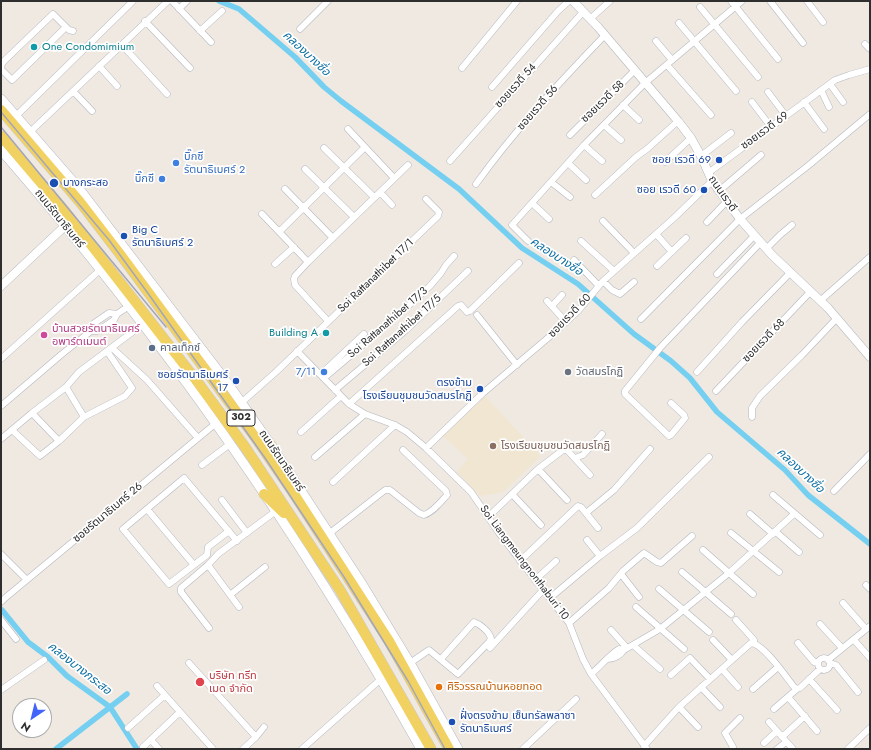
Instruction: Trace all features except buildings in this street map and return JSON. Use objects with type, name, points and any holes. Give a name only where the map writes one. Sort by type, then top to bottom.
[{"type":"main road","name":"ถนนรัตนาธิเบศร์","points":[[1,99],[77,186],[120,240],[229,385],[330,533],[410,663],[458,749]]},
{"type":"main road","name":"ถนนรัตนาธิเบศร์","points":[[1,110],[80,202],[255,437],[294,494],[389,641],[449,749]]},
{"type":"main road","name":"ถนนรัตนาธิเบศร์","points":[[1,136],[64,210],[246,447],[340,590],[430,749]]},
{"type":"main road","name":"ถนนรัตนาธิเบศร์","points":[[1,150],[65,226],[129,306],[230,444],[276,511],[324,586],[381,679],[421,749]]},
{"type":"main road","points":[[271,445],[294,494]]},
{"type":"main road","points":[[264,494],[299,529]]},
{"type":"main road","points":[[389,641],[428,696]]},
{"type":"street","points":[[16,116],[132,1]]},
{"type":"street","points":[[30,132],[122,45],[145,21],[168,1]]},
{"type":"street","points":[[172,1],[211,42]]},
{"type":"street","points":[[179,9],[187,1]]},
{"type":"street","points":[[300,29],[328,1]]},
{"type":"street","points":[[462,68],[517,1]]},
{"type":"street","points":[[492,87],[558,11],[569,1]]},
{"type":"street","name":"ถนนเรวดี","points":[[573,1],[636,70],[645,83],[678,121],[691,138],[719,192],[754,236],[790,273],[821,300],[870,357]]},
{"type":"street","points":[[590,19],[610,1]]},
{"type":"street","points":[[731,1],[778,59]]},
{"type":"street","points":[[528,241],[512,225],[584,145],[645,83],[742,1]]},
{"type":"street","points":[[770,1],[804,43]]},
{"type":"street","points":[[807,1],[823,22]]},
{"type":"street","points":[[700,8],[758,77]]},
{"type":"street","points":[[200,31],[222,11]]},
{"type":"street","name":"ซอยเรวดี 54","points":[[450,161],[583,12]]},
{"type":"street","points":[[66,27],[12,80],[1,68],[4,61],[53,14],[66,27],[69,30],[73,31]]},
{"type":"street","points":[[145,21],[190,68]]},
{"type":"street","points":[[678,23],[736,90]]},
{"type":"street","name":"ซอยเรวดี 56","points":[[476,184],[495,158],[546,98],[605,35]]},
{"type":"street","points":[[656,41],[672,60]]},
{"type":"street","points":[[865,44],[870,49]]},
{"type":"street","points":[[122,45],[168,94]]},
{"type":"street","points":[[667,65],[711,115]]},
{"type":"street","points":[[99,66],[117,86]]},
{"type":"street","name":"ซอยเรวดี 69","points":[[708,173],[822,89],[838,79],[870,69]]},
{"type":"street","name":"ซอยเรวดี 58","points":[[570,134],[636,70]]},
{"type":"street","points":[[830,84],[843,102]]},
{"type":"street","points":[[822,89],[829,107]]},
{"type":"street","points":[[73,91],[92,110]]},
{"type":"street","points":[[768,92],[786,116]]},
{"type":"street","points":[[752,102],[771,127]]},
{"type":"street","points":[[804,102],[824,129]]},
{"type":"street","points":[[623,105],[639,120]]},
{"type":"street","points":[[641,319],[740,219],[809,165],[870,114]]},
{"type":"street","points":[[595,195],[678,121]]},
{"type":"street","points":[[604,124],[621,140]]},
{"type":"street","points":[[348,129],[394,178]]},
{"type":"street","points":[[701,156],[731,133]]},
{"type":"street","points":[[665,162],[691,138]]},
{"type":"street","points":[[584,145],[602,161]]},
{"type":"street","points":[[279,232],[365,147]]},
{"type":"street","points":[[324,148],[374,197]]},
{"type":"street","points":[[719,192],[760,155]]},
{"type":"street","points":[[568,163],[586,180]]},
{"type":"street","points":[[328,320],[295,284],[295,276],[408,165]]},
{"type":"street","points":[[305,169],[354,217]]},
{"type":"street","name":"ซอยเรวดี 60","points":[[426,448],[483,393],[566,322],[601,283],[675,217],[712,181]]},
{"type":"street","points":[[551,182],[570,197]]},
{"type":"street","points":[[285,189],[333,238]]},
{"type":"street","points":[[380,192],[392,204]]},
{"type":"street","name":"Soi Rattanathibet 17/1","points":[[297,351],[438,216],[439,212],[426,199]]},
{"type":"street","points":[[707,222],[727,202]]},
{"type":"street","points":[[532,203],[549,219]]},
{"type":"street","points":[[262,214],[308,262]]},
{"type":"street","points":[[603,221],[634,253]]},
{"type":"street","points":[[766,250],[780,234],[792,225]]},
{"type":"street","points":[[1,286],[65,226]]},
{"type":"street","points":[[656,234],[672,252]]},
{"type":"street","points":[[717,274],[754,236]]},
{"type":"street","points":[[657,266],[686,238]]},
{"type":"street","points":[[581,241],[614,271]]},
{"type":"street","points":[[671,403],[684,415],[685,418],[669,436],[625,394],[625,390],[660,348],[760,243]]},
{"type":"street","points":[[275,264],[294,247]]},
{"type":"street","name":"Soi Rattanathibet 17/3","points":[[323,376],[396,317],[430,286],[441,273],[446,264],[454,256]]},
{"type":"street","points":[[821,300],[870,257]]},
{"type":"street","points":[[574,260],[601,283],[620,294],[634,282]]},
{"type":"street","points":[[349,404],[458,306],[461,305],[467,312],[470,311],[519,262]]},
{"type":"street","points":[[1,359],[100,270]]},
{"type":"street","name":"Soi Rattanathibet 17/5","points":[[335,390],[406,330],[468,272]]},
{"type":"street","points":[[697,372],[742,322],[790,273]]},
{"type":"street","name":"ซอยเรวดี 68","points":[[716,391],[811,291]]},
{"type":"street","points":[[562,295],[549,303],[566,322]]},
{"type":"street","points":[[1,406],[91,331],[97,331],[102,328],[114,320],[117,314],[129,306]]},
{"type":"street","points":[[477,315],[517,365]]},
{"type":"street","points":[[752,418],[752,408],[760,396],[837,318]]},
{"type":"street","points":[[1,439],[66,387],[79,372],[143,324]]},
{"type":"street","points":[[323,376],[364,334]]},
{"type":"street","points":[[12,430],[40,456],[59,441],[84,417],[125,396],[132,388],[110,349]]},
{"type":"street","points":[[110,349],[147,380],[198,438]]},
{"type":"street","points":[[241,403],[297,351]]},
{"type":"street","name":"Soi Liangmeungnonthaburi 10","points":[[297,351],[349,404],[365,414],[395,425],[407,432],[426,448],[471,492],[535,580],[569,622],[583,659],[591,674],[646,747]]},
{"type":"street","points":[[66,387],[84,417]]},
{"type":"street","points":[[301,432],[341,396]]},
{"type":"street","points":[[32,413],[59,441]]},
{"type":"street","points":[[315,457],[365,414]]},
{"type":"street","name":"ซอยรัตนาธิเบศร์ 26","points":[[1,602],[215,424]]},
{"type":"street","points":[[333,482],[395,425]]},
{"type":"street","points":[[575,458],[583,454],[602,434]]},
{"type":"street","points":[[202,465],[230,444]]},
{"type":"street","points":[[488,517],[538,469],[564,449],[575,458],[590,475]]},
{"type":"street","points":[[586,513],[614,490],[650,449]]},
{"type":"street","points":[[330,533],[385,490],[390,490],[419,513],[424,515],[428,514],[444,499],[447,495],[446,491],[403,450]]},
{"type":"street","points":[[834,491],[870,454]]},
{"type":"street","points":[[550,598],[600,556],[637,528],[709,457]]},
{"type":"street","points":[[538,469],[567,500]]},
{"type":"street","points":[[229,531],[208,547],[207,555],[169,584],[123,529],[184,478],[229,531],[237,541]]},
{"type":"street","points":[[512,494],[541,525]]},
{"type":"street","points":[[773,495],[820,535]]},
{"type":"street","points":[[222,500],[247,533]]},
{"type":"street","points":[[520,560],[578,506],[581,507],[598,528]]},
{"type":"street","points":[[147,509],[194,565]]},
{"type":"street","points":[[209,628],[180,590],[218,554],[276,511]]},
{"type":"street","points":[[750,514],[799,552]]},
{"type":"street","points":[[591,674],[608,659],[610,655],[619,649],[628,648],[660,629],[729,573],[794,514]]},
{"type":"street","points":[[731,533],[779,572]]},
{"type":"street","points":[[569,622],[609,588],[620,574],[644,553],[661,563],[692,536]]},
{"type":"street","points":[[587,540],[600,556]]},
{"type":"street","points":[[703,550],[754,594]]},
{"type":"street","points":[[1,554],[27,580]]},
{"type":"street","points":[[535,580],[556,561]]},
{"type":"street","points":[[208,565],[239,607]]},
{"type":"street","points":[[230,595],[265,567]]},
{"type":"street","points":[[682,572],[731,614]]},
{"type":"street","points":[[620,574],[639,597]]},
{"type":"street","points":[[659,589],[709,632]]},
{"type":"street","points":[[490,648],[543,590]]},
{"type":"street","points":[[828,661],[868,628],[843,604]]},
{"type":"street","points":[[636,608],[684,649]]},
{"type":"street","points":[[1,620],[16,639]]},
{"type":"street","points":[[736,620],[754,640],[754,644],[767,654],[797,689]]},
{"type":"street","points":[[410,663],[429,650],[458,674],[489,642],[491,635],[474,622],[441,659]]},
{"type":"street","points":[[820,624],[842,648]]},
{"type":"street","points":[[611,630],[628,648],[660,669]]},
{"type":"street","points":[[713,640],[732,660]]},
{"type":"street","points":[[854,640],[870,658]]},
{"type":"street","points":[[646,747],[679,707],[751,643],[754,644]]},
{"type":"street","points":[[798,643],[814,662],[826,670],[829,667],[828,661]]},
{"type":"street","points":[[671,675],[690,658],[692,658],[710,679]]},
{"type":"street","points":[[774,709],[809,679],[819,666],[822,658],[836,664],[858,692]]},
{"type":"street","points":[[1,690],[44,660]]},
{"type":"street","points":[[190,663],[256,737]]},
{"type":"street","points":[[753,689],[778,667]]},
{"type":"street","points":[[722,669],[738,687]]},
{"type":"street","points":[[302,749],[381,679]]},
{"type":"street","points":[[809,679],[837,710]]},
{"type":"street","points":[[157,686],[213,749]]},
{"type":"street","points":[[701,687],[720,708]]},
{"type":"street","points":[[128,728],[165,695]]},
{"type":"street","points":[[788,697],[817,731]]},
{"type":"street","points":[[523,749],[576,699]]},
{"type":"street","points":[[679,707],[698,727]]},
{"type":"street","points":[[143,747],[180,712]]},
{"type":"street","points":[[777,749],[805,716]]},
{"type":"street","points":[[732,749],[733,747],[724,733],[740,718]]},
{"type":"street","points":[[769,722],[793,749]]},
{"type":"street","points":[[243,749],[264,727]]},
{"type":"street","points":[[848,749],[870,728]]},
{"type":"street","points":[[764,743],[777,731]]},
{"type":"street","points":[[151,740],[159,749]]},
{"type":"shaded area","name":"โรงเรียนชุมชนวัดสมรโกฏิ","points":[[485,396],[541,456],[503,492],[480,496],[457,472],[468,459],[443,436]]},
{"type":"waterway","name":"คลองบางซื่อ","points":[[219,1],[239,9],[295,57],[324,87],[341,101],[459,189],[522,248],[578,284],[634,334],[671,361],[690,378],[717,412],[785,470],[808,495],[870,544]]},
{"type":"waterway","name":"คลองบางกระสอ","points":[[2,610],[28,642],[48,657],[67,676],[110,707],[137,749]]},
{"type":"waterway","points":[[56,749],[127,694]]},
{"type":"railway","points":[[1,112],[109,240],[265,458],[344,577],[408,681],[445,749]]},
{"type":"railway","points":[[1,127],[166,327]]},
{"type":"place","name":"One Condomimium","points":[[34,47]]},
{"type":"place","name":"ซอย เรวดี 69","points":[[719,160]]},
{"type":"place","name":"บิ๊กซี รัตนาธิเบศร์ 2","points":[[176,163]]},
{"type":"place","name":"บิ๊กซี","points":[[162,179]]},
{"type":"place","name":"บางกระสอ","points":[[54,183]]},
{"type":"place","name":"ซอย เรวดี 60","points":[[704,190]]},
{"type":"place","name":"Big C รัตนาธิเบศร์ 2","points":[[124,236]]},
{"type":"place","name":"Building A","points":[[326,333]]},
{"type":"place","name":"บ้านสวยรัตนาธิเบศร์ อพาร์ตเมนต์","points":[[44,335]]},
{"type":"place","name":"คาลเท็กซ์","points":[[152,348]]},
{"type":"place","name":"7/11","points":[[324,372]]},
{"type":"place","name":"วัดสมรโกฏิ","points":[[568,372]]},
{"type":"place","name":"ซอยรัตนาธิเบศร์ 17","points":[[236,381]]},
{"type":"place","name":"ตรงข้าม โรงเรียนชุมชนวัดสมรโกฏิ","points":[[480,389]]},
{"type":"place","name":"โรงเรียนชุมชนวัดสมรโกฏิ","points":[[493,446]]},
{"type":"place","name":"บริษัท ทรีท เมด จำกัด","points":[[200,682]]},
{"type":"place","name":"ศิริวรรณบ้านหอยทอด","points":[[439,687]]},
{"type":"place","name":"ฝั่งตรงข้าม เซ็นทรัลพลาซา รัตนาธิเบศร์","points":[[452,722]]}]
